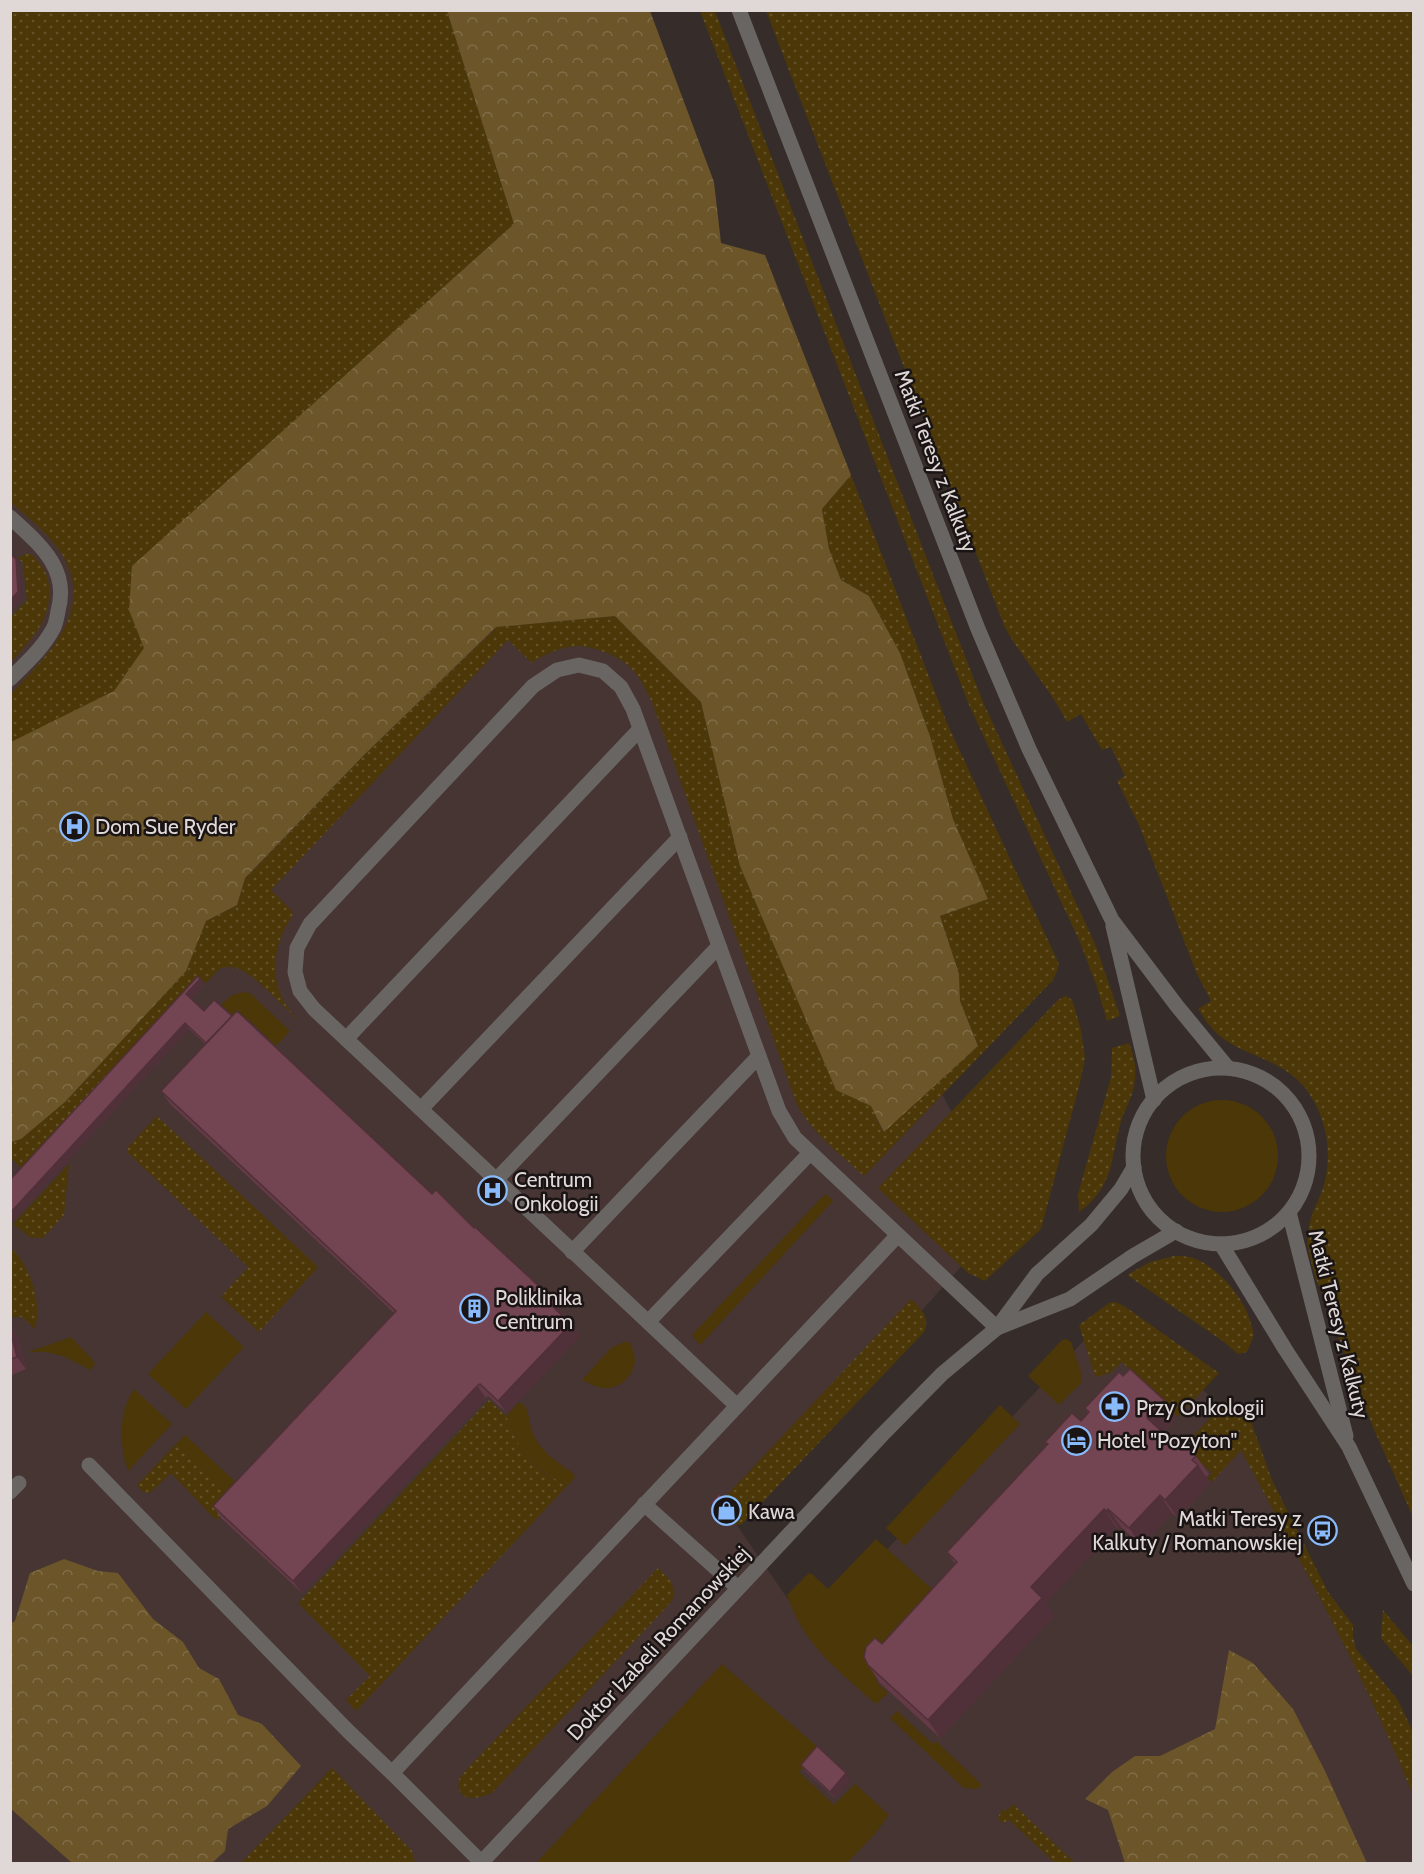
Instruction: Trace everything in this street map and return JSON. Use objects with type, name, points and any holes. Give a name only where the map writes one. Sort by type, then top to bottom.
[{"type":"street","name":"Matki Teresy z Kalkuty","points":[[739,10],[978,628],[1029,749],[1112,920],[1177,1006],[1228,1068]]},
{"type":"street","points":[[10,517],[44,550],[56,567],[61,585],[60,604],[54,628],[10,679]]},
{"type":"street","points":[[737,1406],[314,1009],[300,992],[295,972],[297,948],[310,924],[533,686],[557,670],[579,665],[603,671],[621,687],[633,709],[779,1111],[795,1138],[997,1328]]},
{"type":"street","points":[[346,1039],[640,729]]},
{"type":"street","points":[[421,1109],[680,837]]},
{"type":"street","name":"Matki Teresy z Kalkuty","points":[[1112,920],[1154,1100]]},
{"type":"street","points":[[496,1180],[720,946]]},
{"type":"street","points":[[573,1252],[759,1056]]},
{"type":"street","points":[[1208,1068],[1228,1068],[1242,1070],[1260,1077],[1278,1088],[1293,1104],[1304,1125],[1309,1144],[1309,1165],[1303,1188],[1289,1212],[1270,1229],[1251,1239],[1221,1244],[1195,1240],[1176,1231],[1151,1208],[1136,1180],[1133,1148],[1137,1129],[1145,1111],[1171,1083],[1189,1073],[1208,1068]]},
{"type":"street","points":[[648,1322],[810,1152]]},
{"type":"street","name":"Doktor Izabeli Romanowskiej","points":[[481,1863],[927,1390],[997,1328],[1037,1274],[1091,1225],[1121,1189],[1134,1167]]},
{"type":"street","name":"Matki Teresy z Kalkuty","points":[[1289,1212],[1349,1447]]},
{"type":"street","name":"Doktor Izabeli Romanowskiej","points":[[997,1328],[1070,1299],[1133,1256],[1176,1231]]},
{"type":"street","points":[[392,1773],[898,1235]]},
{"type":"street","name":"Matki Teresy z Kalkuty","points":[[1221,1244],[1349,1447],[1413,1584]]},
{"type":"street","points":[[89,1465],[348,1731],[481,1863]]},
{"type":"street","points":[[644,1504],[738,1588]]},
{"type":"shaded area","points":[[11,11],[447,11],[514,224],[133,566],[264,693],[11,959],[10,695],[39,664],[64,630],[71,612],[74,593],[70,572],[60,551],[43,531],[11,502]]},
{"type":"shaded area","points":[[700,11],[715,11],[983,702],[1096,946],[1120,1016],[1107,1021],[1079,940],[969,705]]},
{"type":"shaded area","points":[[766,11],[1413,11],[1413,1517],[1375,1432],[1310,1258],[1309,1227],[1324,1184],[1328,1159],[1326,1135],[1319,1111],[1306,1089],[1288,1072],[1225,1040],[1213,1030],[1198,1009],[1211,1001],[1197,974],[1139,825],[1117,781],[1125,776],[1111,747],[1102,750],[1081,714],[1067,722],[1005,628]]},
{"type":"shaded area","name":"Centrum Onkologii","points":[[10,448],[264,693],[658,548],[966,1140],[983,1242],[734,1521],[810,1631],[1108,1315],[1142,1327],[1220,1407],[1352,1659],[1398,1755],[1413,1795],[1413,1863],[11,1863]]},
{"type":"shaded area","points":[[851,475],[947,723],[1059,964],[1053,980],[864,1176],[818,1133],[796,1102],[652,702],[638,677],[627,664],[614,656],[583,646],[559,649],[532,663],[508,640],[271,890],[292,911],[293,915],[278,945],[275,967],[283,1000],[300,1022],[245,972],[234,967],[220,968],[206,983],[201,979],[24,1171],[11,1158],[10,1142],[21,1139],[65,1102],[186,971],[206,921],[237,905],[245,879],[365,754],[497,627],[615,616],[701,702],[740,866],[836,1089],[871,1106],[883,1132],[978,1046],[960,1001],[959,974],[940,916],[988,899],[953,819],[930,736],[900,653],[869,596],[841,580],[829,549],[822,509]]},
{"type":"shaded area","points":[[31,554],[43,568],[49,586],[49,598],[39,628],[11,662],[11,617],[27,600],[23,563],[18,558]]},
{"type":"shaded area","points":[[245,992],[251,994],[290,1031],[276,1046],[247,1018],[242,1023],[221,1005],[232,996]]},
{"type":"shaded area","points":[[1066,996],[1073,1002],[1081,1030],[1085,1058],[1041,1229],[985,1281],[968,1273],[878,1188],[1056,1002]]},
{"type":"shaded area","points":[[1129,1043],[1135,1065],[1134,1084],[1122,1118],[1110,1170],[1100,1191],[1079,1212],[1078,1194],[1111,1077],[1112,1048]]},
{"type":"shaded area","points":[[1222,1100],[1243,1105],[1261,1117],[1273,1135],[1278,1156],[1273,1177],[1261,1195],[1243,1207],[1222,1212],[1201,1207],[1183,1195],[1171,1177],[1166,1156],[1171,1135],[1183,1117],[1201,1105]]},
{"type":"shaded area","points":[[157,1116],[318,1267],[259,1332],[221,1297],[248,1267],[128,1153],[127,1148]]},
{"type":"shaded area","points":[[69,1164],[64,1215],[43,1238],[31,1238],[13,1224]]},
{"type":"shaded area","points":[[824,1195],[833,1201],[700,1345],[692,1335]]},
{"type":"shaded area","points":[[11,1248],[24,1265],[33,1286],[37,1308],[35,1329],[22,1317],[11,1317]]},
{"type":"shaded area","points":[[1174,1256],[1192,1258],[1205,1264],[1233,1289],[1247,1312],[1254,1335],[1247,1352],[1238,1354],[1127,1275],[1150,1262]]},
{"type":"shaded area","points":[[911,1299],[926,1318],[924,1332],[741,1525],[725,1523],[712,1511]]},
{"type":"shaded area","points":[[1115,1302],[1219,1373],[1178,1417],[1122,1362],[1110,1373],[1097,1377],[1094,1374],[1079,1325],[1109,1303]]},
{"type":"shaded area","points":[[206,1312],[244,1347],[186,1409],[148,1374]]},
{"type":"shaded area","points":[[71,1337],[92,1359],[95,1364],[91,1370],[63,1356],[46,1352],[28,1352]]},
{"type":"shaded area","points":[[1066,1339],[1071,1342],[1082,1375],[1081,1383],[1059,1405],[1028,1376],[1062,1340]]},
{"type":"shaded area","points":[[624,1342],[630,1342],[635,1361],[632,1372],[621,1384],[605,1388],[582,1380],[611,1348]]},
{"type":"shaded area","points":[[134,1389],[172,1424],[128,1471],[123,1451],[122,1429],[125,1408]]},
{"type":"shaded area","points":[[1228,1399],[1235,1415],[1249,1416],[1272,1480],[1328,1592],[1353,1625],[1356,1649],[1398,1700],[1413,1732],[1413,1795],[1353,1663],[1241,1450],[1212,1482],[1208,1478],[1212,1473],[1196,1458],[1180,1450]]},
{"type":"shaded area","points":[[489,1400],[506,1416],[520,1446],[538,1469],[567,1486],[356,1711],[346,1700],[370,1676],[298,1603]]},
{"type":"shaded area","points":[[518,1403],[522,1403],[527,1409],[533,1434],[540,1446],[573,1473],[575,1478],[567,1486],[538,1468],[520,1446],[506,1416]]},
{"type":"shaded area","points":[[1000,1405],[1020,1424],[905,1546],[886,1528]]},
{"type":"shaded area","points":[[185,1435],[244,1490],[236,1499],[176,1444]]},
{"type":"shaded area","points":[[176,1444],[236,1499],[216,1520],[171,1473],[150,1493],[143,1492],[137,1485]]},
{"type":"shaded area","points":[[876,1539],[942,1598],[903,1621],[885,1639],[895,1649],[875,1671],[877,1681],[888,1693],[876,1704],[836,1668],[813,1643],[794,1613],[787,1595],[809,1573],[828,1589]]},
{"type":"shaded area","points":[[658,1568],[673,1586],[672,1601],[492,1793],[474,1798],[464,1796],[460,1792],[459,1779],[467,1769]]},
{"type":"shaded area","points":[[1383,1610],[1413,1646],[1413,1676],[1381,1638]]},
{"type":"shaded area","points":[[722,1664],[821,1750],[799,1772],[834,1805],[855,1784],[889,1815],[874,1835],[847,1863],[535,1864]]},
{"type":"shaded area","points":[[897,1711],[933,1744],[936,1741],[982,1785],[977,1789],[964,1788],[890,1718]]},
{"type":"shaded area","points":[[332,1768],[412,1851],[415,1863],[241,1863]]},
{"type":"shaded area","points":[[1013,1804],[1075,1863],[1055,1863],[1009,1820],[1003,1823],[999,1820],[998,1817],[1003,1809],[1007,1811]]},
{"type":"green space","points":[[447,11],[650,11],[714,182],[721,243],[765,255],[851,475],[822,509],[829,549],[841,580],[869,596],[900,653],[930,736],[953,819],[988,899],[940,916],[959,974],[960,1001],[978,1046],[884,1132],[871,1106],[836,1090],[740,866],[701,702],[615,616],[496,627],[365,754],[245,878],[237,905],[206,921],[186,971],[65,1102],[21,1139],[11,1142],[11,742],[114,691],[144,648],[129,610],[132,566],[514,224]]},
{"type":"green space","points":[[64,1559],[98,1571],[118,1573],[153,1619],[183,1642],[199,1668],[219,1679],[238,1715],[262,1724],[301,1766],[267,1806],[228,1829],[225,1851],[212,1863],[72,1863],[11,1809],[11,1623],[15,1621],[30,1573]]},
{"type":"green space","points":[[1229,1650],[1253,1663],[1293,1709],[1325,1771],[1367,1863],[1125,1863],[1108,1810],[1085,1799],[1112,1772],[1135,1756],[1160,1756],[1215,1729]]},
{"type":"building","points":[[10,554],[16,559],[18,592],[10,600]]},
{"type":"building","points":[[198,976],[200,979],[186,994],[204,1011],[214,1000],[232,1016],[206,1043],[185,1023],[10,1213],[10,1180]]},
{"type":"building","name":"Poliklinika Centrum","points":[[237,1011],[432,1194],[436,1190],[474,1228],[556,1302],[552,1306],[571,1324],[498,1401],[480,1384],[477,1386],[293,1581],[213,1506],[396,1311],[161,1091]]},
{"type":"building","points":[[10,1330],[17,1357],[10,1359]]},
{"type":"building","points":[[1130,1369],[1164,1400],[1147,1418],[1181,1449],[1184,1445],[1196,1456],[1192,1460],[1198,1465],[1165,1500],[1160,1495],[1129,1528],[1108,1509],[1106,1511],[1104,1509],[1031,1587],[1042,1598],[928,1720],[868,1665],[864,1657],[866,1647],[875,1638],[882,1644],[957,1562],[947,1552],[1048,1444],[1045,1442],[1072,1413],[1081,1421],[1089,1412],[1085,1408],[1119,1372],[1123,1376]]},
{"type":"building","points":[[719,1494],[733,1507],[725,1515],[711,1503]]},
{"type":"building","points":[[817,1746],[846,1773],[830,1792],[801,1765]]},
{"type":"place","name":"Dom Sue Ryder","points":[[74,826]]},
{"type":"place","name":"Centrum Onkologii","points":[[493,1191]]},
{"type":"place","name":"Poliklinika Centrum","points":[[474,1309]]},
{"type":"place","name":"Przy Onkologii","points":[[1115,1407]]},
{"type":"place","name":"Hotel \"Pozyton\"","points":[[1076,1440]]},
{"type":"place","name":"Kawa","points":[[727,1511]]},
{"type":"place","name":"Matki Teresy z Kalkuty / Romanowskiej","points":[[1323,1530]]}]
